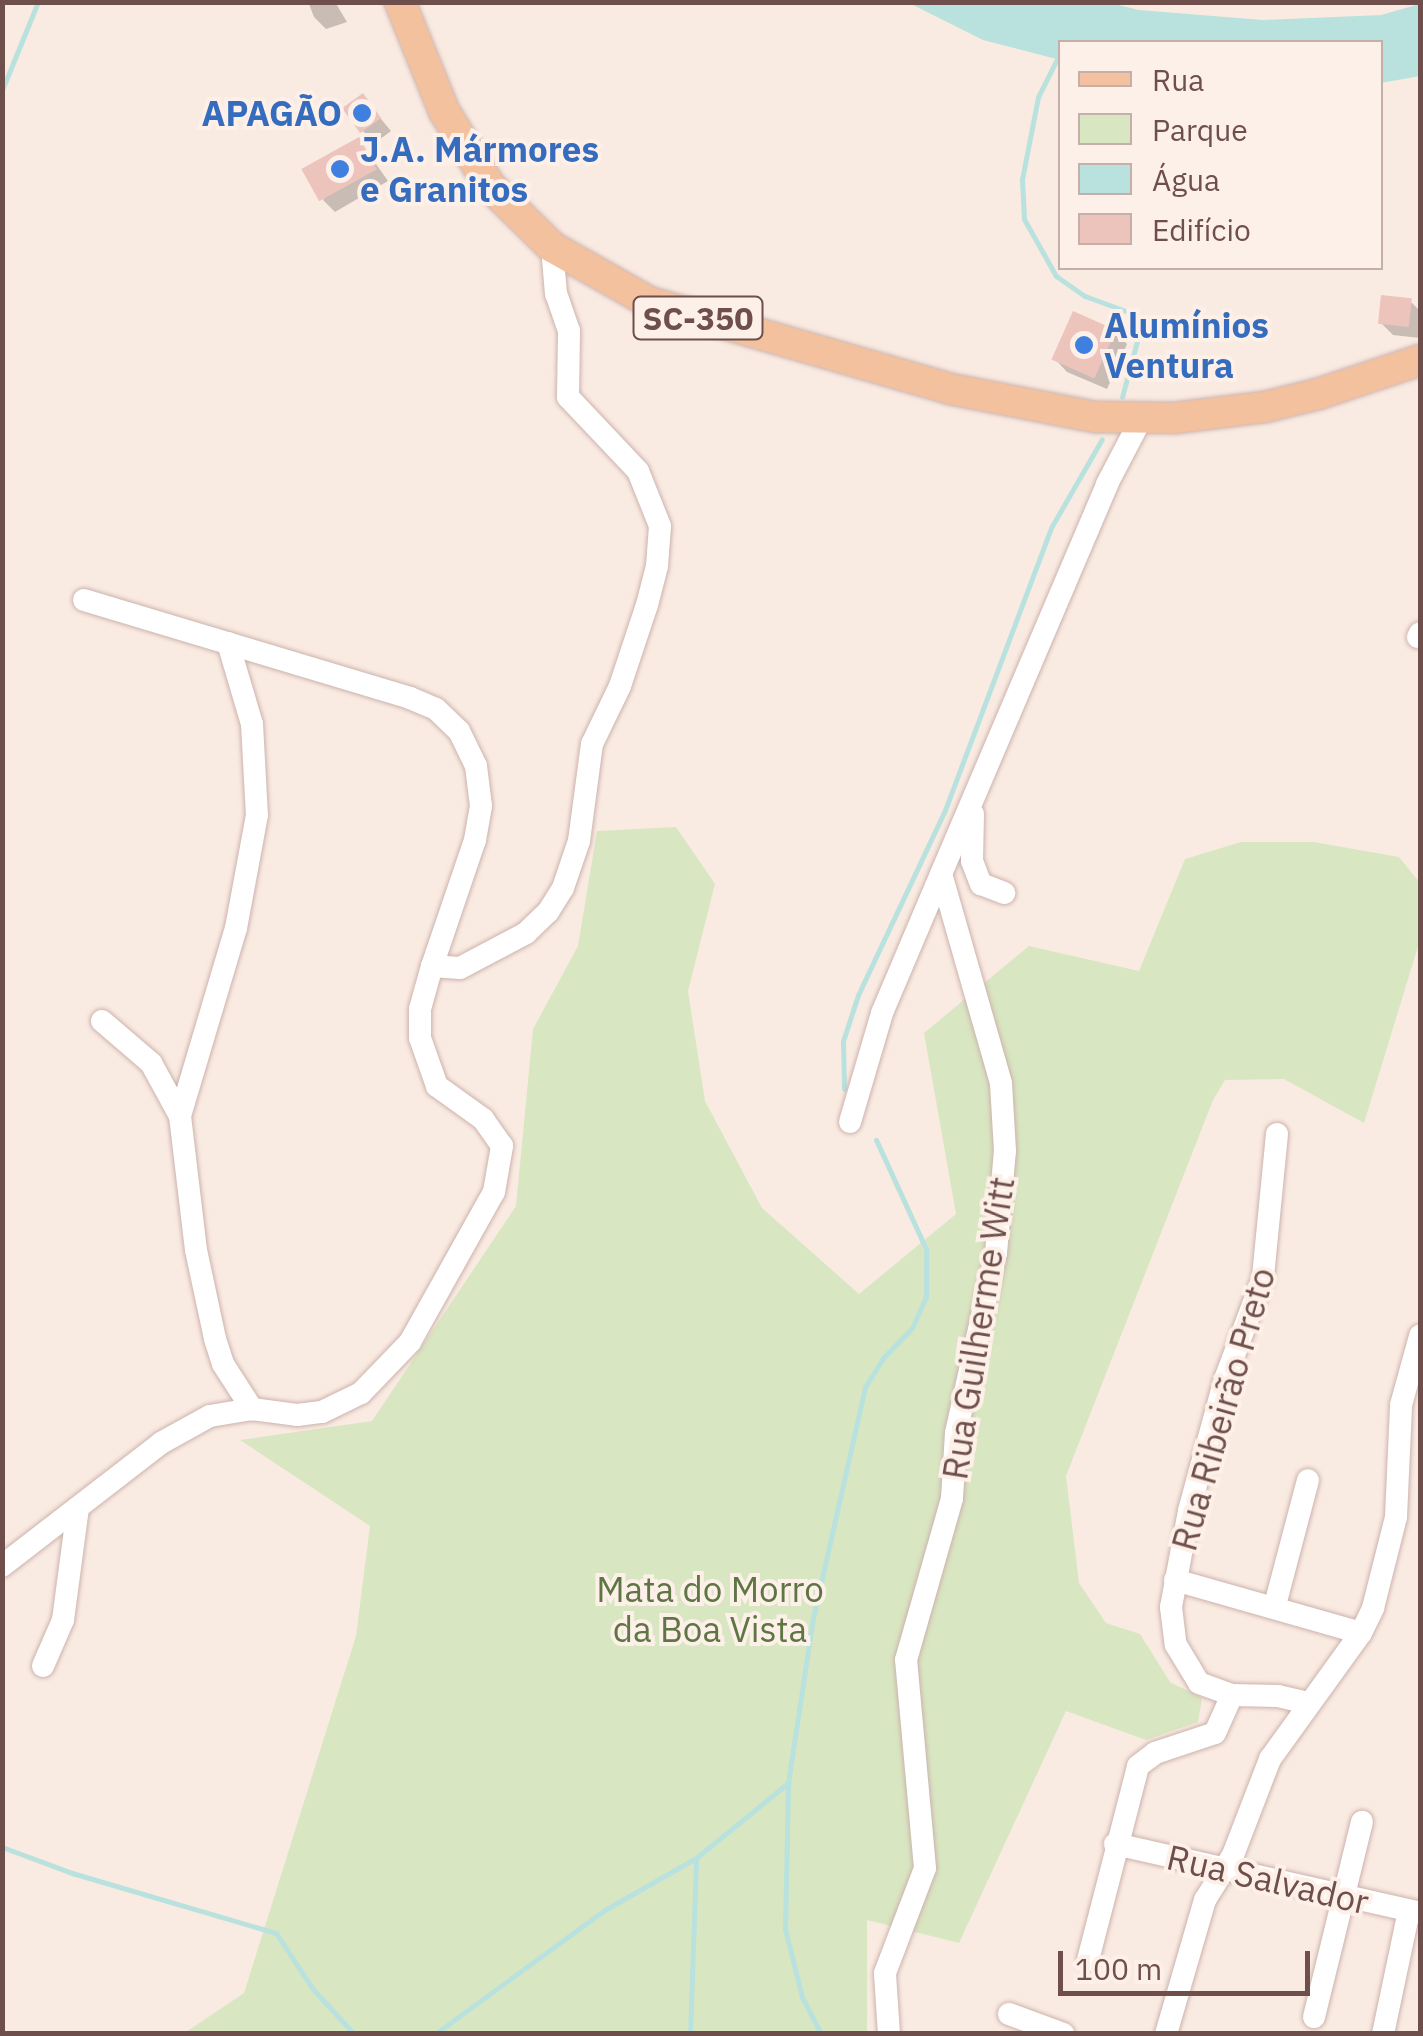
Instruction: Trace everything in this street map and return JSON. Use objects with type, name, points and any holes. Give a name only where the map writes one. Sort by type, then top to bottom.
[{"type":"main road","name":"SC-350","points":[[400,2],[466,152],[512,212],[552,247],[614,286],[682,313],[999,401],[1096,417],[1141,419],[1265,407],[1420,360]]},
{"type":"street","points":[[432,966],[460,968],[526,933],[548,912],[563,888],[579,842],[592,744],[620,686],[657,566],[660,526],[638,472],[568,397],[570,331],[556,294],[552,247]]},
{"type":"street","points":[[850,1122],[882,1013],[1107,484],[1141,419]]},
{"type":"street","points":[[2,1566],[162,1443],[210,1416],[252,1409],[297,1414],[322,1412],[345,1403],[376,1380],[410,1342],[494,1192],[502,1146],[493,1130],[449,1097],[429,1070],[420,1038],[420,1009],[475,840],[481,806],[476,766],[460,730],[436,708],[410,698],[84,600]]},
{"type":"street","points":[[180,1116],[236,928],[258,814],[252,724],[228,643]]},
{"type":"street","points":[[973,799],[972,861],[981,884],[1004,893]]},
{"type":"street","name":"Rua Guilherme Witt","points":[[890,2034],[884,1973],[924,1868],[906,1660],[952,1498],[956,1434],[996,1253],[1005,1151],[1002,1083],[941,874]]},
{"type":"street","points":[[102,1020],[158,1072],[180,1116],[196,1250],[216,1339],[235,1386],[252,1409]]},
{"type":"street","points":[[158,1072],[199,1054]]},
{"type":"street","name":"Rua Ribeirão Preto","points":[[1277,1134],[1263,1278],[1226,1378],[1176,1580],[1173,1627],[1183,1662],[1210,1690],[1232,1695],[1278,1696],[1309,1704]]},
{"type":"street","points":[[1166,2034],[1205,1900],[1225,1868],[1270,1759],[1361,1632],[1373,1608],[1396,1518],[1400,1405],[1420,1336]]},
{"type":"street","points":[[1275,1605],[1308,1480]]},
{"type":"street","points":[[43,1666],[62,1620],[78,1508]]},
{"type":"street","points":[[1396,1518],[1420,1524]]},
{"type":"street","points":[[1176,1580],[1361,1632]]},
{"type":"street","points":[[1088,1960],[1138,1766],[1156,1753],[1215,1732],[1232,1695]]},
{"type":"street","points":[[1314,2017],[1362,1822]]},
{"type":"street","name":"Rua Salvador","points":[[1115,1844],[1415,1912]]},
{"type":"street","points":[[1383,2034],[1415,1912]]},
{"type":"street","points":[[1008,2014],[1063,2034]]},
{"type":"green space","name":"Mata do Morro da Boa Vista","points":[[676,827],[715,884],[688,991],[705,1101],[762,1208],[859,1294],[956,1214],[924,1033],[1029,946],[1139,971],[1185,859],[1241,842],[1314,842],[1399,857],[1420,883],[1420,940],[1364,1123],[1284,1079],[1225,1080],[1213,1100],[1066,1476],[1079,1583],[1106,1623],[1140,1634],[1170,1682],[1202,1698],[1198,1722],[1146,1740],[1066,1711],[959,1943],[867,1920],[867,2033],[183,2034],[244,1993],[356,1636],[370,1526],[240,1440],[372,1421],[516,1206],[533,1029],[578,946],[597,831]]},
{"type":"water","points":[[909,3],[1110,3],[1139,10],[1263,20],[1381,15],[1420,4],[1420,76],[1383,83],[1383,40],[1058,40],[1058,59],[983,40]]},
{"type":"building","name":"APAGÃO","points":[[363,93],[381,118],[360,133],[342,108]]},
{"type":"building","name":"J.A. Mármores e Granitos","points":[[359,137],[377,169],[319,201],[301,169]]},
{"type":"building","points":[[1381,295],[1412,298],[1409,327],[1378,324]]},
{"type":"building","name":"Alumínios Ventura","points":[[1073,311],[1116,330],[1094,379],[1051,359]]},
{"type":"waterway","points":[[2,90],[38,2]]},
{"type":"waterway","points":[[1058,57],[1038,97],[1022,179],[1024,219],[1056,276],[1085,296],[1131,313],[1140,330],[1122,397]]},
{"type":"waterway","points":[[844,1089],[843,1041],[858,995],[945,810],[1052,526],[1102,439]]},
{"type":"waterway","points":[[821,2034],[802,1997],[785,1929],[788,1783],[813,1618],[865,1387],[883,1358],[912,1328],[926,1296],[926,1249],[876,1140]]},
{"type":"waterway","points":[[435,2034],[603,1911],[696,1858],[788,1783]]},
{"type":"waterway","points":[[2,1847],[72,1873],[276,1933],[312,1988],[354,2034]]},
{"type":"waterway","points":[[690,2034],[696,1858]]},
{"type":"place","name":"APAGÃO","points":[[362,113]]},
{"type":"place","name":"J.A. Mármores e Granitos","points":[[340,169]]},
{"type":"place","name":"Alumínios Ventura","points":[[1084,345]]}]
